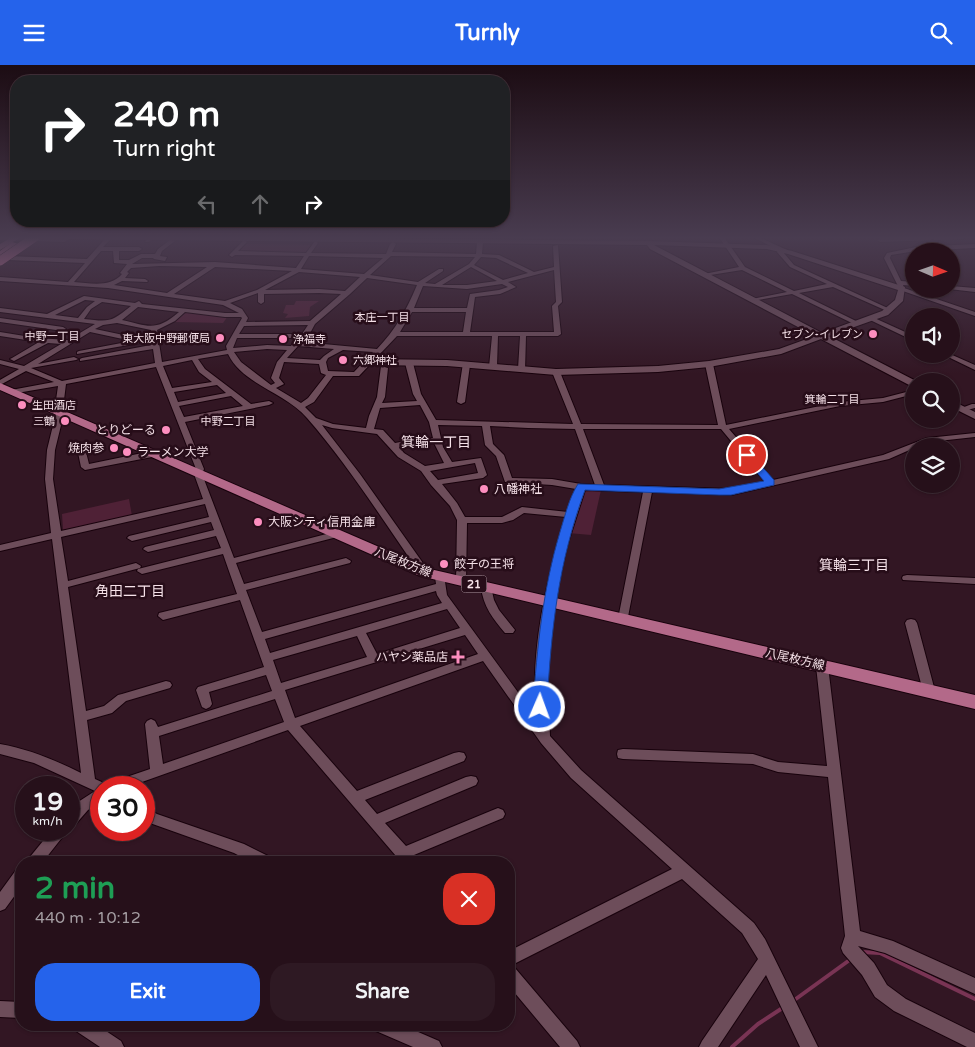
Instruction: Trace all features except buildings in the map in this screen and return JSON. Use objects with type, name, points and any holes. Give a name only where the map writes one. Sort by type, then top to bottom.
[{"type":"main road","name":"八尾枚方線","points":[[5,387],[58,413],[436,578],[486,587],[975,702]]},
{"type":"street","points":[[67,283],[169,294],[225,303],[240,310],[246,318],[229,346],[230,351],[246,371],[300,407],[314,421],[436,578],[442,595],[484,656],[544,738],[576,774],[748,928],[759,944],[809,1047]]},
{"type":"street","points":[[108,287],[115,283]]},
{"type":"street","points":[[169,294],[187,283]]},
{"type":"street","points":[[225,303],[260,291],[275,283]]},
{"type":"street","points":[[271,387],[280,384],[275,378],[275,373],[282,360],[306,336],[312,323],[359,283]]},
{"type":"street","points":[[411,283],[468,287],[491,283]]},
{"type":"street","points":[[436,286],[441,283]]},
{"type":"street","points":[[466,334],[472,295],[500,292],[513,287],[505,283]]},
{"type":"street","points":[[394,334],[558,334],[555,306],[559,302],[557,283]]},
{"type":"street","points":[[721,283],[905,378]]},
{"type":"street","points":[[772,283],[856,323]]},
{"type":"street","points":[[827,283],[889,311]]},
{"type":"street","points":[[891,283],[975,314]]},
{"type":"street","points":[[369,363],[466,365],[556,372],[613,371],[709,364],[781,351],[889,311],[899,301],[901,286],[899,283]]},
{"type":"street","points":[[322,362],[325,373],[356,374],[369,363],[394,334],[410,310],[420,284]]},
{"type":"street","points":[[754,300],[832,285]]},
{"type":"street","points":[[901,286],[905,285]]},
{"type":"street","points":[[960,289],[975,290]]},
{"type":"street","points":[[260,291],[348,293]]},
{"type":"street","points":[[260,291],[261,302]]},
{"type":"street","points":[[117,321],[136,305],[155,293]]},
{"type":"street","points":[[50,315],[84,297],[183,311],[244,315]]},
{"type":"street","points":[[37,340],[81,320],[88,308],[101,300]]},
{"type":"street","points":[[0,310],[101,323],[117,321],[154,329],[173,320],[183,311]]},
{"type":"street","points":[[410,310],[470,310]]},
{"type":"street","points":[[26,323],[42,314]]},
{"type":"street","points":[[870,318],[905,335]]},
{"type":"street","points":[[0,320],[63,329]]},
{"type":"street","points":[[5,387],[25,368],[101,323]]},
{"type":"street","points":[[243,324],[312,323]]},
{"type":"street","points":[[154,329],[159,365],[200,469],[198,474],[207,501],[260,637],[291,725],[406,856]]},
{"type":"street","points":[[89,330],[156,345]]},
{"type":"street","points":[[0,334],[37,340],[68,342]]},
{"type":"street","points":[[493,367],[495,335]]},
{"type":"street","points":[[522,369],[523,335]]},
{"type":"street","points":[[235,336],[306,336]]},
{"type":"street","points":[[14,359],[46,341]]},
{"type":"street","points":[[95,354],[143,341]]},
{"type":"street","points":[[33,363],[36,366],[95,354],[156,345]]},
{"type":"street","points":[[5,387],[62,383],[230,351],[267,347],[340,347],[380,351]]},
{"type":"street","points":[[322,362],[340,347]]},
{"type":"street","points":[[194,358],[202,371],[248,407]]},
{"type":"street","points":[[282,360],[322,362]]},
{"type":"street","points":[[960,361],[975,368]]},
{"type":"street","points":[[0,362],[25,368],[62,383]]},
{"type":"street","points":[[410,363],[417,394],[433,422],[439,447],[449,464]]},
{"type":"street","points":[[709,364],[723,427],[771,483]]},
{"type":"street","points":[[460,402],[466,365]]},
{"type":"street","points":[[370,430],[383,388],[384,368]]},
{"type":"street","points":[[556,372],[600,487]]},
{"type":"street","points":[[300,407],[311,400],[331,374]]},
{"type":"street","points":[[62,383],[51,450],[49,479],[80,717],[93,776]]},
{"type":"street","points":[[169,391],[217,383]]},
{"type":"street","points":[[175,405],[232,394]]},
{"type":"street","points":[[433,422],[528,427],[723,427],[840,404],[883,400],[905,394]]},
{"type":"street","points":[[181,420],[269,403]]},
{"type":"street","points":[[377,406],[422,403]]},
{"type":"street","points":[[963,409],[975,406]]},
{"type":"street","points":[[960,408],[975,416]]},
{"type":"street","points":[[314,421],[332,426],[380,432],[401,455],[424,469],[454,505],[462,520],[461,582]]},
{"type":"street","points":[[486,424],[489,445],[500,455],[508,480],[581,487],[725,492],[886,457],[927,440],[975,435]]},
{"type":"street","points":[[393,447],[411,442],[438,440]]},
{"type":"street","points":[[81,448],[85,467],[152,454]]},
{"type":"street","points":[[424,469],[478,460],[483,475],[434,483]]},
{"type":"street","points":[[544,738],[540,707],[541,677],[550,602],[556,566],[570,515],[581,487]]},
{"type":"street","points":[[623,619],[648,489]]},
{"type":"street","points":[[0,548],[207,501]]},
{"type":"street","points":[[462,520],[508,520],[516,517],[522,510],[570,515]]},
{"type":"street","points":[[132,538],[214,519]]},
{"type":"street","points":[[148,549],[219,532]]},
{"type":"street","points":[[230,562],[338,534]]},
{"type":"street","points":[[63,585],[226,550]]},
{"type":"street","points":[[163,616],[346,561]]},
{"type":"street","points":[[260,637],[436,578]]},
{"type":"street","points":[[907,578],[975,581]]},
{"type":"street","points":[[486,587],[487,601],[492,611],[509,630]]},
{"type":"street","points":[[206,704],[202,690],[360,631],[449,605]]},
{"type":"street","points":[[911,623],[929,691]]},
{"type":"street","points":[[360,631],[374,659]]},
{"type":"street","points":[[157,771],[152,729],[467,631]]},
{"type":"street","points":[[144,776],[484,656]]},
{"type":"street","points":[[822,666],[853,936],[848,948],[868,969],[881,991],[900,1005],[975,1042]]},
{"type":"street","points":[[80,717],[108,710],[122,698],[166,685]]},
{"type":"street","points":[[0,749],[13,750],[51,764],[90,784]]},
{"type":"street","points":[[623,754],[753,759],[778,767],[834,772]]},
{"type":"street","points":[[355,798],[459,757]]},
{"type":"street","points":[[375,821],[471,781]]},
{"type":"street","points":[[80,809],[90,801]]},
{"type":"street","points":[[412,856],[498,814]]},
{"type":"street","points":[[155,819],[240,848],[254,856]]},
{"type":"street","points":[[38,856],[51,841]]},
{"type":"street","points":[[515,956],[685,870]]},
{"type":"street","points":[[0,904],[15,883]]},
{"type":"street","points":[[853,936],[887,946],[975,986]]},
{"type":"street","points":[[708,1047],[766,961]]},
{"type":"street","points":[[515,981],[571,1047]]},
{"type":"street","points":[[0,1009],[15,1010]]},
{"type":"street","points":[[91,1031],[115,1047]]},
{"type":"street","points":[[396,1031],[433,1047]]},
{"type":"shaded area","points":[[296,301],[319,301],[310,307],[309,316],[285,318],[288,314],[283,313],[286,305],[294,305]]},
{"type":"shaded area","points":[[188,312],[228,316],[223,323],[173,322],[182,314]]},
{"type":"shaded area","points":[[591,489],[601,490],[591,535],[568,533],[583,491]]},
{"type":"shaded area","points":[[129,499],[132,516],[63,530],[62,514]]},
{"type":"waterway","points":[[862,952],[880,953],[975,999]]},
{"type":"waterway","points":[[793,1001],[851,959]]},
{"type":"waterway","points":[[732,1047],[758,1024],[784,1007]]},
{"type":"place","name":"セブン-イレブン","points":[[873,334]]},
{"type":"place","name":"東大阪中野郵便局","points":[[220,338]]},
{"type":"place","name":"浄福寺","points":[[283,339]]},
{"type":"place","name":"六郷神社","points":[[343,360]]},
{"type":"place","name":"生田酒店","points":[[22,405]]},
{"type":"place","name":"三鶴","points":[[65,421]]},
{"type":"place","name":"とりどーる","points":[[166,430]]},
{"type":"place","name":"焼肉参","points":[[114,448]]},
{"type":"place","name":"ラーメン大学","points":[[127,452]]},
{"type":"place","name":"八幡神社","points":[[484,489]]},
{"type":"place","name":"大阪シティ信用金庫","points":[[258,522]]},
{"type":"place","name":"餃子の王将","points":[[444,564]]},
{"type":"place","name":"ハヤシ薬品店","points":[[458,657]]},
{"type":"district","name":"本庄一丁目","points":[[382,317]]},
{"type":"district","name":"中野一丁目","points":[[52,336]]},
{"type":"district","name":"箕輪二丁目","points":[[832,399]]},
{"type":"district","name":"中野二丁目","points":[[228,421]]},
{"type":"district","name":"箕輪一丁目","points":[[436,442]]},
{"type":"district","name":"箕輪三丁目","points":[[854,565]]},
{"type":"district","name":"角田二丁目","points":[[130,591]]},
{"type":"route","points":[[540,707],[544,637],[556,566],[570,515],[581,487],[731,492],[771,483],[747,455]]}]
